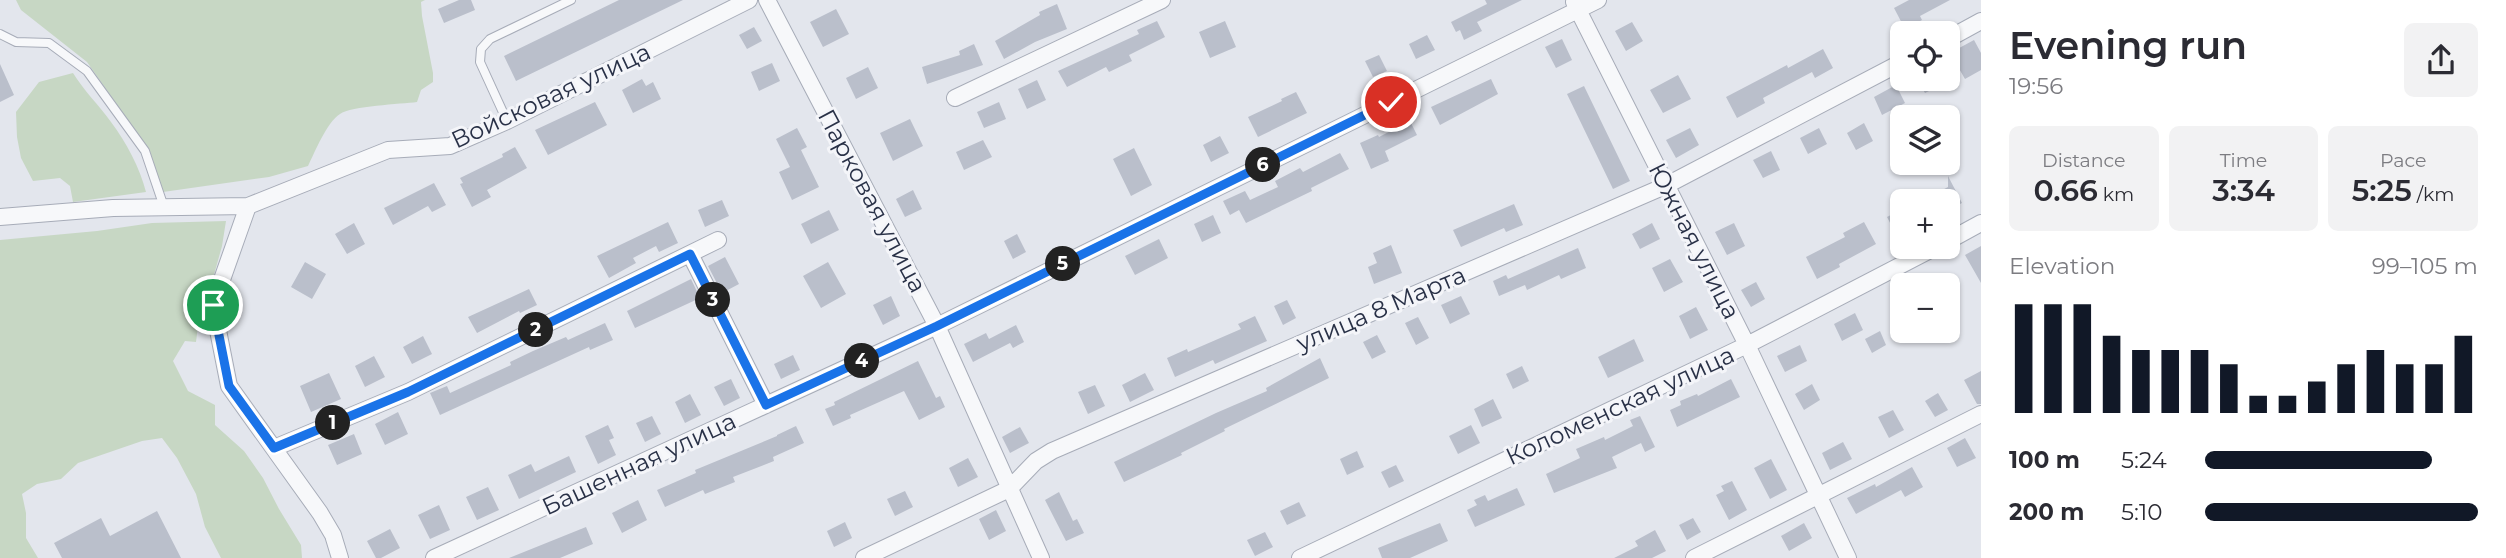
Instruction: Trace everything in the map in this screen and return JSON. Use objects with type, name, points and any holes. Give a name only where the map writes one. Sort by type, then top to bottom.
[{"type":"street","name":"Войсковая улица","points":[[248,206],[388,150],[450,146],[507,121],[749,0]]},
{"type":"street","name":"Парковая улица","points":[[767,0],[937,326],[1041,558]]},
{"type":"street","points":[[955,98],[1162,0]]},
{"type":"street","name":"Башенная улица","points":[[434,558],[937,326],[1576,5],[1598,0]]},
{"type":"street","name":"Южная улица","points":[[1576,5],[1747,345],[1848,558]]},
{"type":"street","points":[[1960,32],[1981,21]]},
{"type":"street","name":"улица 8 Марта","points":[[864,558],[1009,489],[1035,461],[1052,451],[1665,186],[1890,68]]},
{"type":"street","points":[[0,217],[113,208],[248,206],[213,305],[229,386],[320,513],[333,536],[340,558]]},
{"type":"street","points":[[1960,234],[1981,223]]},
{"type":"street","points":[[274,448],[408,392],[718,240]]},
{"type":"street","points":[[690,254],[766,405]]},
{"type":"street","name":"Коломенская улица","points":[[1300,558],[1747,345],[1913,259]]},
{"type":"street","points":[[1694,558],[1981,414]]},
{"type":"lane","points":[[507,121],[480,62],[481,49],[490,39],[571,0]]},
{"type":"lane","points":[[0,36],[16,42],[49,43],[87,71],[145,151],[164,207]]},
{"type":"green space","points":[[16,0],[425,0],[421,2],[422,16],[433,82],[421,90],[417,102],[365,107],[340,114],[326,130],[308,166],[269,177],[163,192],[150,152],[87,62],[21,10]]},
{"type":"green space","points":[[73,73],[122,138],[146,192],[73,202],[70,186],[60,178],[33,181],[21,158],[16,112],[39,82]]},
{"type":"green space","points":[[226,221],[212,282],[201,289],[204,312],[200,310],[196,342],[185,341],[173,361],[188,391],[215,405],[215,425],[244,451],[263,478],[301,545],[302,558],[221,558],[205,527],[196,494],[177,458],[162,438],[142,441],[78,463],[61,479],[37,484],[22,494],[26,513],[26,538],[38,558],[0,558],[0,240],[152,223]]},
{"type":"building","points":[[459,0],[471,0],[475,10],[444,23],[438,9]]},
{"type":"building","points":[[619,0],[683,0],[516,81],[504,56]]},
{"type":"building","points":[[1485,0],[1522,0],[1477,22],[1482,31],[1464,40],[1460,30],[1456,32],[1451,22],[1487,4]]},
{"type":"building","points":[[1909,0],[1950,0],[1920,16],[1920,21],[1901,21],[1894,8]]},
{"type":"building","points":[[1057,4],[1067,29],[1004,59],[995,41],[1040,15],[1039,12]]},
{"type":"building","points":[[836,9],[849,34],[823,47],[810,22]]},
{"type":"building","points":[[1157,21],[1165,37],[1129,55],[1132,61],[1109,72],[1106,67],[1067,87],[1058,71],[1139,34],[1137,30]]},
{"type":"building","points":[[1225,21],[1236,47],[1210,58],[1199,32]]},
{"type":"building","points":[[1632,22],[1643,41],[1626,51],[1615,31]]},
{"type":"building","points":[[754,27],[762,41],[747,49],[739,35]]},
{"type":"building","points":[[1427,35],[1435,50],[1416,59],[1409,44]]},
{"type":"building","points":[[1562,39],[1572,60],[1556,68],[1545,47]]},
{"type":"building","points":[[1974,40],[1981,53],[1981,70],[1965,79],[1960,70],[1960,48]]},
{"type":"building","points":[[974,44],[983,65],[927,84],[922,67],[960,55],[959,51]]},
{"type":"building","points":[[1823,49],[1833,68],[1815,78],[1812,72],[1763,98],[1765,103],[1737,118],[1726,97]]},
{"type":"building","points":[[1379,55],[1387,71],[1373,77],[1365,61]]},
{"type":"building","points":[[772,63],[780,81],[759,91],[751,72]]},
{"type":"building","points":[[0,64],[14,95],[0,102]]},
{"type":"building","points":[[868,67],[878,88],[856,99],[846,78]]},
{"type":"building","points":[[1678,75],[1691,99],[1663,113],[1650,90]]},
{"type":"building","points":[[642,79],[646,86],[653,82],[661,99],[633,113],[622,90]]},
{"type":"building","points":[[1491,79],[1498,94],[1440,125],[1431,107]]},
{"type":"building","points":[[1037,80],[1046,100],[1027,109],[1018,89]]},
{"type":"building","points":[[1584,86],[1630,181],[1613,189],[1567,94]]},
{"type":"building","points":[[1890,88],[1890,91],[1899,91],[1905,103],[1890,105],[1890,111],[1882,115],[1874,97]]},
{"type":"building","points":[[1296,92],[1307,113],[1258,137],[1248,117]]},
{"type":"building","points":[[595,102],[607,125],[548,155],[535,130]]},
{"type":"building","points":[[999,102],[1006,119],[984,128],[977,112]]},
{"type":"building","points":[[910,119],[923,146],[893,161],[880,133]]},
{"type":"building","points":[[1410,121],[1417,135],[1385,151],[1389,161],[1371,169],[1360,143],[1378,135],[1379,137]]},
{"type":"building","points":[[1864,123],[1873,141],[1856,150],[1847,133]]},
{"type":"building","points":[[797,128],[807,147],[801,150],[819,187],[792,200],[779,172],[790,167],[776,139]]},
{"type":"building","points":[[1690,128],[1699,145],[1676,158],[1666,140]]},
{"type":"building","points":[[1819,128],[1827,144],[1808,154],[1800,138]]},
{"type":"building","points":[[1220,136],[1229,153],[1211,162],[1203,145]]},
{"type":"building","points":[[983,140],[992,157],[964,170],[956,152]]},
{"type":"building","points":[[515,147],[527,168],[487,190],[491,197],[472,207],[460,184],[463,183],[460,178],[503,157],[502,154]]},
{"type":"building","points":[[1134,148],[1152,185],[1131,196],[1113,159]]},
{"type":"building","points":[[1771,151],[1780,170],[1763,178],[1753,160]]},
{"type":"building","points":[[1340,153],[1349,169],[1311,188],[1312,191],[1246,223],[1239,210],[1230,215],[1223,201],[1245,191],[1250,200],[1278,187],[1275,181],[1300,168],[1303,172]]},
{"type":"building","points":[[1948,176],[1955,189],[1944,189],[1948,187]]},
{"type":"building","points":[[434,183],[446,205],[432,212],[428,206],[393,225],[384,208]]},
{"type":"building","points":[[913,190],[922,209],[905,217],[896,199]]},
{"type":"building","points":[[722,200],[729,216],[705,227],[698,210]]},
{"type":"building","points":[[1514,204],[1523,225],[1506,232],[1504,228],[1461,247],[1453,230]]},
{"type":"building","points":[[829,210],[839,230],[811,244],[801,224]]},
{"type":"building","points":[[1213,215],[1221,233],[1202,242],[1194,224]]},
{"type":"building","points":[[668,222],[678,243],[659,252],[656,246],[633,258],[636,263],[609,278],[597,256]]},
{"type":"building","points":[[1864,222],[1876,244],[1817,279],[1806,257],[1845,237],[1843,233]]},
{"type":"building","points":[[354,223],[365,244],[347,254],[335,234]]},
{"type":"building","points":[[1652,223],[1660,239],[1640,249],[1632,234]]},
{"type":"building","points":[[1734,223],[1745,246],[1727,255],[1715,232]]},
{"type":"building","points":[[1017,234],[1026,252],[1013,259],[1004,241]]},
{"type":"building","points":[[1159,239],[1168,258],[1135,275],[1125,256]]},
{"type":"building","points":[[1391,245],[1402,273],[1374,284],[1368,267],[1377,263],[1373,253]]},
{"type":"building","points":[[1981,246],[1981,283],[1965,255]]},
{"type":"building","points":[[1578,248],[1586,268],[1561,279],[1559,275],[1527,290],[1525,285],[1499,296],[1493,281],[1506,275],[1508,279]]},
{"type":"building","points":[[725,257],[739,284],[722,293],[708,266]]},
{"type":"building","points":[[1670,259],[1683,282],[1664,292],[1652,268]]},
{"type":"building","points":[[305,262],[326,274],[312,299],[291,287]]},
{"type":"building","points":[[828,262],[846,294],[821,308],[803,276]]},
{"type":"building","points":[[691,279],[700,298],[635,328],[627,311]]},
{"type":"building","points":[[1756,282],[1765,299],[1751,307],[1741,290]]},
{"type":"building","points":[[529,289],[537,305],[520,313],[519,311],[477,333],[468,317]]},
{"type":"building","points":[[891,296],[900,316],[883,325],[873,305]]},
{"type":"building","points":[[1461,296],[1470,314],[1450,324],[1441,305]]},
{"type":"building","points":[[1287,300],[1296,318],[1283,325],[1274,306]]},
{"type":"building","points":[[1696,307],[1708,330],[1690,339],[1679,316]]},
{"type":"building","points":[[1855,313],[1863,330],[1842,341],[1834,324]]},
{"type":"building","points":[[1255,316],[1267,341],[1215,364],[1213,360],[1175,377],[1167,358],[1241,329],[1238,324]]},
{"type":"building","points":[[1418,317],[1429,338],[1416,345],[1405,323]]},
{"type":"building","points":[[605,323],[613,340],[590,350],[589,347],[440,415],[430,393],[447,386],[450,393],[511,365],[510,362],[533,351],[566,337],[568,340]]},
{"type":"building","points":[[1016,325],[1024,342],[1013,348],[1010,343],[973,362],[964,344],[986,333],[989,339]]},
{"type":"building","points":[[1880,331],[1886,345],[1872,353],[1865,339]]},
{"type":"building","points":[[1377,335],[1386,352],[1372,359],[1363,342]]},
{"type":"building","points":[[423,336],[432,354],[412,364],[403,347]]},
{"type":"building","points":[[1634,339],[1644,361],[1608,378],[1598,357]]},
{"type":"building","points":[[1800,345],[1807,361],[1785,372],[1777,356]]},
{"type":"building","points":[[793,355],[800,370],[781,379],[774,364]]},
{"type":"building","points":[[374,356],[385,377],[365,387],[355,366]]},
{"type":"building","points":[[1320,358],[1329,378],[1224,429],[1225,431],[1181,453],[1182,455],[1124,482],[1114,462],[1267,391],[1266,388]]},
{"type":"building","points":[[918,361],[936,398],[940,396],[945,407],[919,420],[904,391],[850,415],[851,418],[833,426],[825,409],[835,405],[834,402]]},
{"type":"building","points":[[1522,366],[1529,381],[1513,389],[1506,374]]},
{"type":"building","points":[[1981,371],[1981,404],[1977,404],[1964,380]]},
{"type":"building","points":[[329,373],[341,399],[311,412],[300,386]]},
{"type":"building","points":[[1145,373],[1154,390],[1130,402],[1122,385]]},
{"type":"building","points":[[731,379],[740,398],[724,406],[714,387]]},
{"type":"building","points":[[1731,379],[1740,397],[1677,427],[1670,410],[1681,405],[1680,401],[1697,394],[1698,396]]},
{"type":"building","points":[[1812,384],[1820,400],[1804,410],[1795,394]]},
{"type":"building","points":[[1095,385],[1105,406],[1088,414],[1078,392]]},
{"type":"building","points":[[1938,393],[1948,410],[1935,417],[1925,401]]},
{"type":"building","points":[[690,394],[701,415],[685,423],[675,402]]},
{"type":"building","points":[[1493,399],[1502,418],[1482,427],[1474,409]]},
{"type":"building","points":[[1893,410],[1904,430],[1889,438],[1878,417]]},
{"type":"building","points":[[398,412],[408,434],[385,445],[375,424]]},
{"type":"building","points":[[652,416],[661,434],[645,442],[636,423]]},
{"type":"building","points":[[1640,416],[1655,447],[1645,452],[1641,443],[1612,457],[1617,468],[1554,493],[1546,474],[1580,458],[1576,449],[1604,437],[1605,440],[1633,426],[1630,420]]},
{"type":"building","points":[[608,425],[614,438],[609,440],[616,455],[598,464],[585,436]]},
{"type":"building","points":[[1471,425],[1480,443],[1458,454],[1449,436]]},
{"type":"building","points":[[796,426],[804,443],[773,457],[774,461],[733,477],[735,482],[705,494],[703,490],[665,507],[657,490],[696,473],[695,470]]},
{"type":"building","points":[[1020,427],[1029,443],[1010,453],[1002,437]]},
{"type":"building","points":[[354,434],[362,454],[337,465],[328,445]]},
{"type":"building","points":[[1965,438],[1976,458],[1957,467],[1947,448]]},
{"type":"building","points":[[1843,442],[1852,459],[1830,470],[1822,453]]},
{"type":"building","points":[[1357,451],[1364,467],[1347,475],[1340,459]]},
{"type":"building","points":[[569,456],[576,472],[519,499],[508,475],[531,464],[535,472]]},
{"type":"building","points":[[968,458],[978,477],[958,487],[949,468]]},
{"type":"building","points":[[1771,459],[1787,490],[1770,499],[1754,468]]},
{"type":"building","points":[[1396,465],[1404,481],[1389,488],[1381,472]]},
{"type":"building","points":[[1912,467],[1923,487],[1905,497],[1901,490],[1856,514],[1847,498],[1875,484],[1876,487]]},
{"type":"building","points":[[1732,481],[1747,510],[1729,520],[1716,495],[1724,491],[1721,486]]},
{"type":"building","points":[[488,487],[499,510],[477,520],[466,497]]},
{"type":"building","points":[[1517,488],[1525,505],[1475,527],[1467,510],[1477,505],[1474,500],[1485,495],[1488,501]]},
{"type":"building","points":[[905,491],[913,507],[895,516],[887,499]]},
{"type":"building","points":[[1059,492],[1073,521],[1077,519],[1084,533],[1066,541],[1045,500]]},
{"type":"building","points":[[638,500],[647,520],[622,533],[612,513]]},
{"type":"building","points":[[1299,502],[1306,516],[1287,525],[1280,511]]},
{"type":"building","points":[[439,505],[450,530],[430,539],[418,515]]},
{"type":"building","points":[[996,510],[1006,531],[989,540],[979,519]]},
{"type":"building","points":[[157,511],[181,558],[62,558],[54,543],[101,518],[110,536]]},
{"type":"building","points":[[1693,518],[1701,532],[1687,540],[1679,525]]},
{"type":"building","points":[[845,522],[852,538],[834,547],[827,531]]},
{"type":"building","points":[[1440,523],[1448,541],[1410,558],[1382,558],[1378,548]]},
{"type":"building","points":[[1804,523],[1812,538],[1789,551],[1781,536]]},
{"type":"building","points":[[586,527],[593,544],[560,558],[509,558]]},
{"type":"building","points":[[390,529],[400,548],[376,558],[367,541]]},
{"type":"building","points":[[1655,530],[1666,551],[1652,558],[1614,558],[1638,546],[1635,541]]},
{"type":"building","points":[[1265,532],[1273,547],[1255,556],[1247,540]]},
{"type":"route","points":[[213,305],[229,386],[274,448],[408,392],[690,254],[766,405],[937,326],[1391,102]]}]
